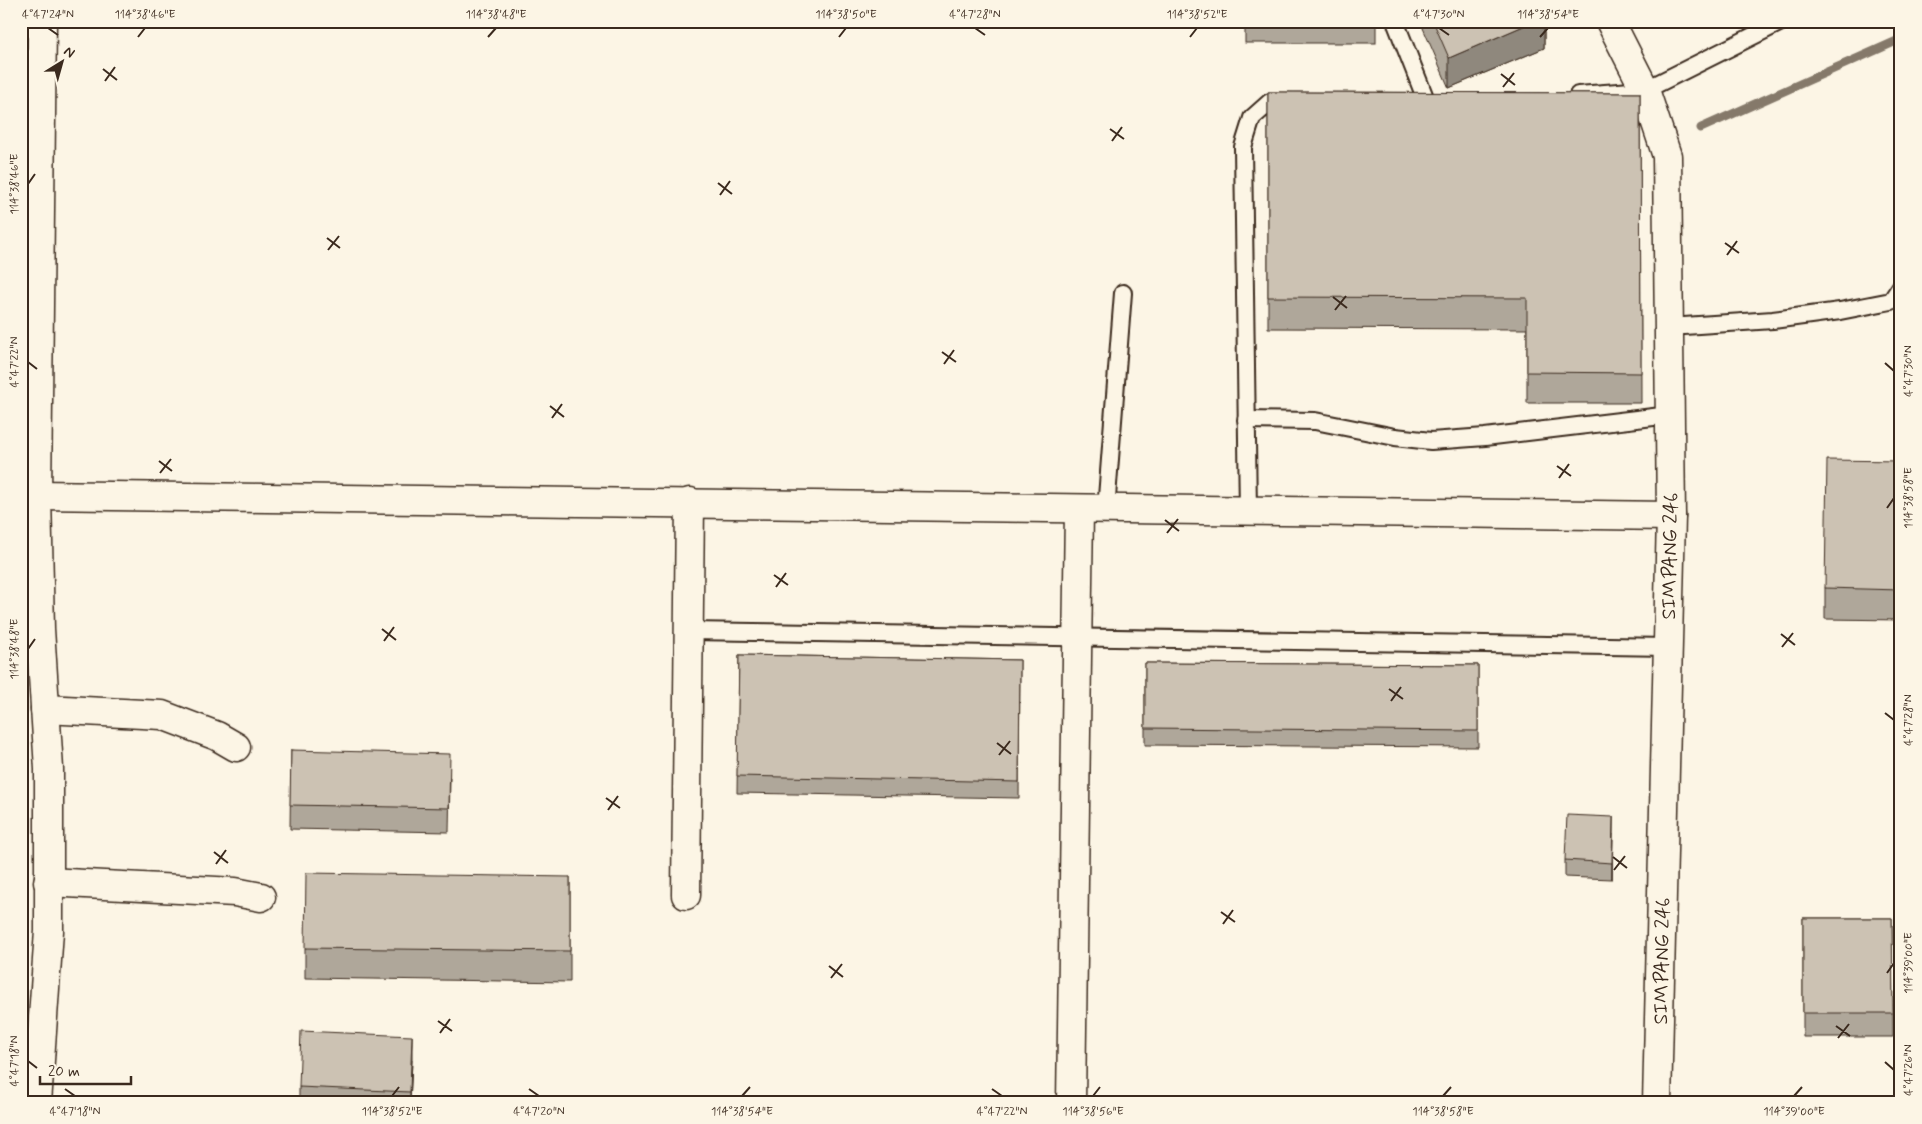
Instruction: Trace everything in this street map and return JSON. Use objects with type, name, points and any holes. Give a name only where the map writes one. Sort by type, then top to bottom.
[{"type":"street","points":[[37,1103],[48,950],[48,769],[40,629],[37,496],[42,21]]},
{"type":"street","name":"SIMPANG 246","points":[[1610,21],[1645,90],[1667,156],[1671,516],[1657,1103]]},
{"type":"street","points":[[37,496],[690,502],[1079,510],[1671,516]]},
{"type":"street","points":[[686,894],[690,502]]},
{"type":"street","points":[[1071,1103],[1079,510]]},
{"type":"street","points":[[45,708],[162,715],[218,736],[236,747]]},
{"type":"street","points":[[48,882],[235,892],[260,897]]},
{"type":"lane","points":[[1395,21],[1428,105]]},
{"type":"lane","points":[[1566,96],[1645,90],[1783,21]]},
{"type":"lane","points":[[1248,512],[1243,146],[1252,118],[1270,102],[1302,102]]},
{"type":"lane","points":[[1408,105],[1447,104]]},
{"type":"lane","points":[[1669,327],[1773,320],[1840,312],[1891,301],[1901,286]]},
{"type":"lane","points":[[1106,510],[1123,293]]},
{"type":"lane","points":[[1246,420],[1315,421],[1394,436],[1431,440],[1485,437],[1670,415]]},
{"type":"lane","points":[[689,631],[1668,647]]},
{"type":"building","points":[[1433,21],[1535,21],[1449,58]]},
{"type":"building","points":[[1268,92],[1640,93],[1641,373],[1527,372],[1527,298],[1268,297]]},
{"type":"building","points":[[1827,460],[1901,461],[1901,590],[1825,588]]},
{"type":"building","points":[[739,655],[1020,660],[1019,782],[737,776]]},
{"type":"building","points":[[1145,663],[1478,665],[1478,731],[1145,728]]},
{"type":"building","points":[[291,750],[450,754],[449,808],[290,805]]},
{"type":"building","points":[[1567,815],[1613,817],[1612,863],[1565,860]]},
{"type":"building","points":[[306,873],[570,877],[570,951],[305,948]]},
{"type":"building","points":[[1803,918],[1892,918],[1893,1013],[1803,1013]]},
{"type":"building","points":[[301,1031],[412,1036],[410,1092],[299,1087]]},
{"type":"waterway","points":[[1701,128],[1901,39]]}]
